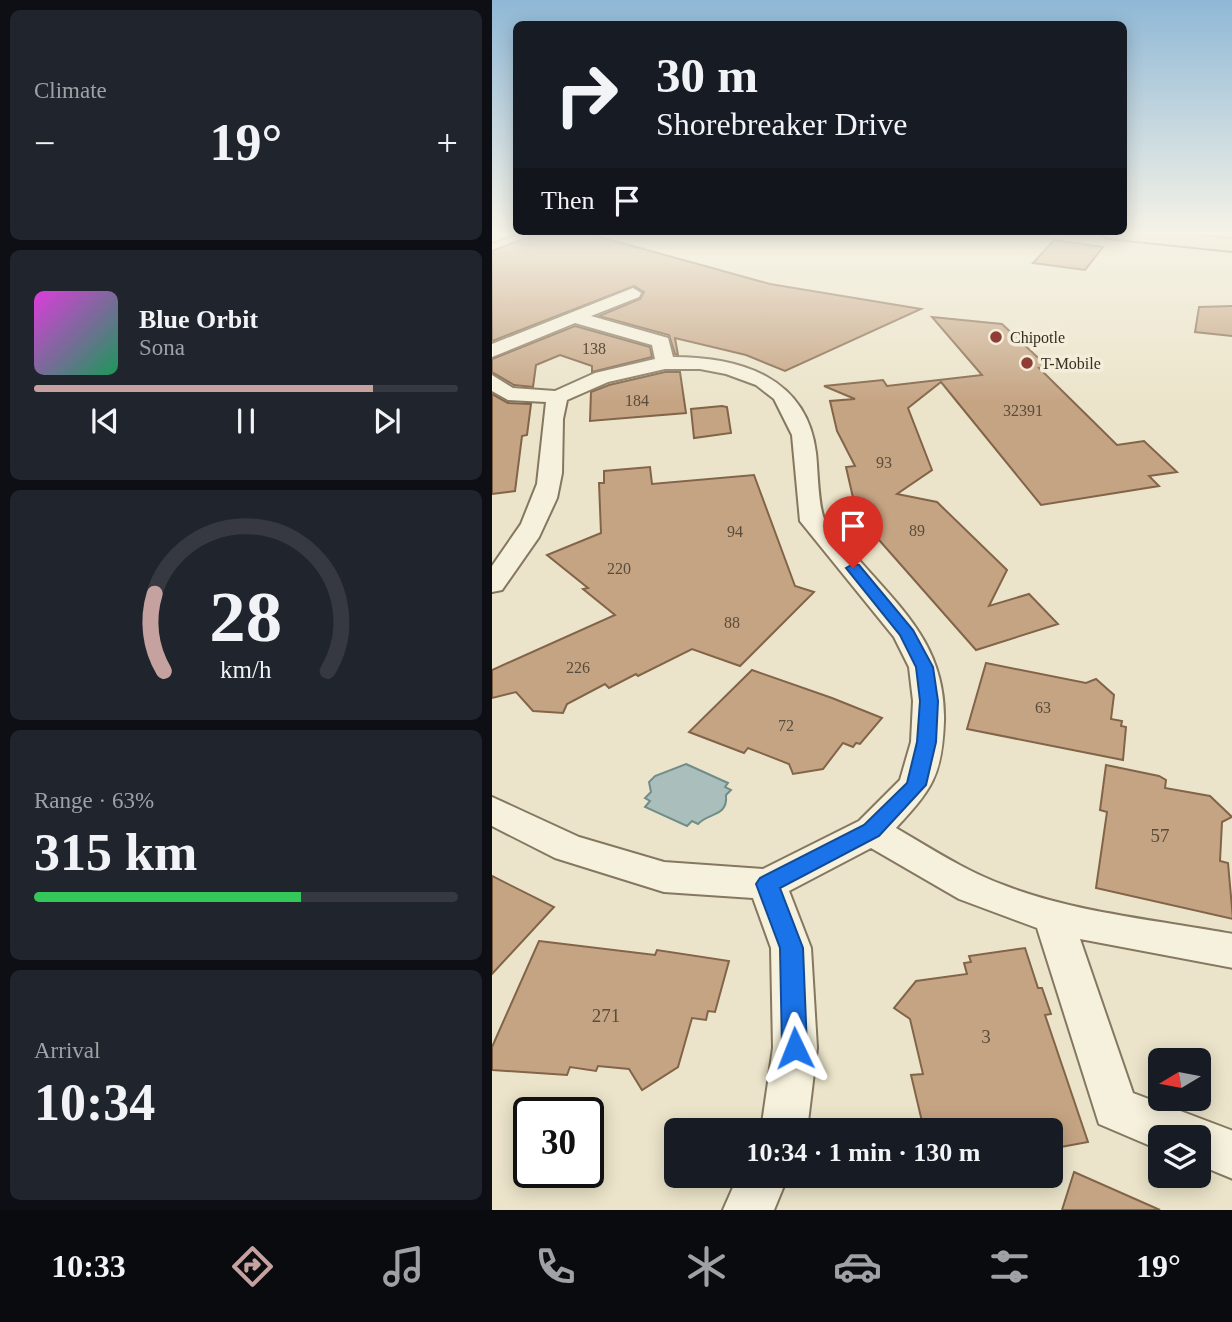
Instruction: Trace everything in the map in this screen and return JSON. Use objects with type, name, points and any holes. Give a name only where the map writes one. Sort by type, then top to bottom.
[{"type":"street","points":[[492,351],[633,293]]},
{"type":"street","points":[[574,317],[661,342],[665,363]]},
{"type":"street","points":[[492,381],[508,394],[558,397],[602,377],[665,363],[700,363],[731,369],[763,381],[783,396],[803,435],[812,521],[907,634],[924,667],[929,701],[927,742],[916,785],[872,831],[767,884],[664,877],[568,848],[492,810]]},
{"type":"street","points":[[492,584],[537,519],[549,484],[552,413],[558,397]]},
{"type":"street","points":[[872,831],[968,886],[1006,902],[1053,916],[1232,950]]},
{"type":"street","points":[[767,884],[791,948],[795,1048],[786,1118]]},
{"type":"street","points":[[1053,916],[1115,1108],[1156,1125]]},
{"type":"street","points":[[1211,1147],[1232,1155]]},
{"type":"street","points":[[748,1210],[758,1188]]},
{"type":"shaded area","points":[[686,764],[728,783],[725,787],[731,790],[726,795],[721,811],[698,824],[692,821],[687,826],[645,807],[650,801],[645,798],[651,792],[649,782],[655,776]]},
{"type":"building","points":[[492,288],[628,288],[492,341]]},
{"type":"building","points":[[638,288],[797,288],[921,309],[785,371],[746,355],[675,338],[678,355],[675,354],[669,335],[599,316],[640,299],[644,292]]},
{"type":"building","points":[[1233,306],[1233,336],[1195,332],[1199,307]]},
{"type":"building","points":[[932,317],[1002,324],[1048,367],[1039,368],[1117,445],[1144,441],[1177,472],[1149,476],[1159,486],[1041,505],[941,382],[908,408],[932,470],[897,494],[937,502],[1007,570],[989,606],[1029,594],[1058,624],[976,650],[857,515],[846,467],[855,466],[837,431],[830,401],[855,399],[824,386],[883,380],[887,386],[982,375]]},
{"type":"building","points":[[575,326],[650,347],[652,357],[592,372],[592,366],[560,355],[536,365],[533,387],[514,385],[492,372],[492,359]]},
{"type":"building","points":[[665,372],[680,372],[686,413],[590,421],[591,392]]},
{"type":"building","points":[[492,394],[508,403],[531,404],[527,435],[522,436],[515,491],[492,494]]},
{"type":"building","points":[[727,407],[731,433],[694,438],[691,409]]},
{"type":"building","points":[[650,467],[652,484],[754,475],[795,586],[814,592],[740,666],[692,649],[609,688],[605,684],[567,704],[563,713],[533,711],[516,692],[492,698],[492,670],[615,615],[583,589],[588,588],[547,555],[601,533],[599,483],[604,483],[604,471]]},
{"type":"building","points":[[986,663],[1086,683],[1096,679],[1114,695],[1111,719],[1122,721],[1121,726],[1126,727],[1123,760],[967,729]]},
{"type":"building","points":[[752,670],[882,718],[860,744],[856,743],[853,747],[843,743],[823,769],[793,774],[789,764],[748,748],[744,753],[689,732]]},
{"type":"building","points":[[1106,765],[1159,776],[1166,780],[1165,788],[1210,796],[1232,817],[1222,822],[1220,861],[1228,863],[1233,919],[1096,888],[1107,812],[1100,810]]},
{"type":"building","points":[[492,876],[554,907],[492,974]]},
{"type":"building","points":[[539,941],[655,955],[657,950],[729,961],[715,1012],[708,1011],[706,1020],[692,1018],[678,1067],[642,1090],[629,1069],[598,1066],[596,1071],[570,1067],[567,1075],[492,1070],[492,1047]]},
{"type":"building","points":[[1025,948],[1038,988],[1042,988],[1051,1014],[1045,1015],[1088,1142],[1063,1147],[1063,1118],[921,1118],[911,1075],[923,1074],[910,1019],[894,1008],[916,981],[967,974],[964,963],[971,962],[969,956]]},
{"type":"building","points":[[1074,1172],[1160,1210],[1062,1210]]},
{"type":"place","name":"Chipotle","points":[[996,337]]},
{"type":"place","name":"T-Mobile","points":[[1027,363]]},
{"type":"route","points":[[795,1048],[791,948],[767,884],[872,831],[916,785],[927,742],[929,701],[924,667],[907,634],[853,568]]}]
